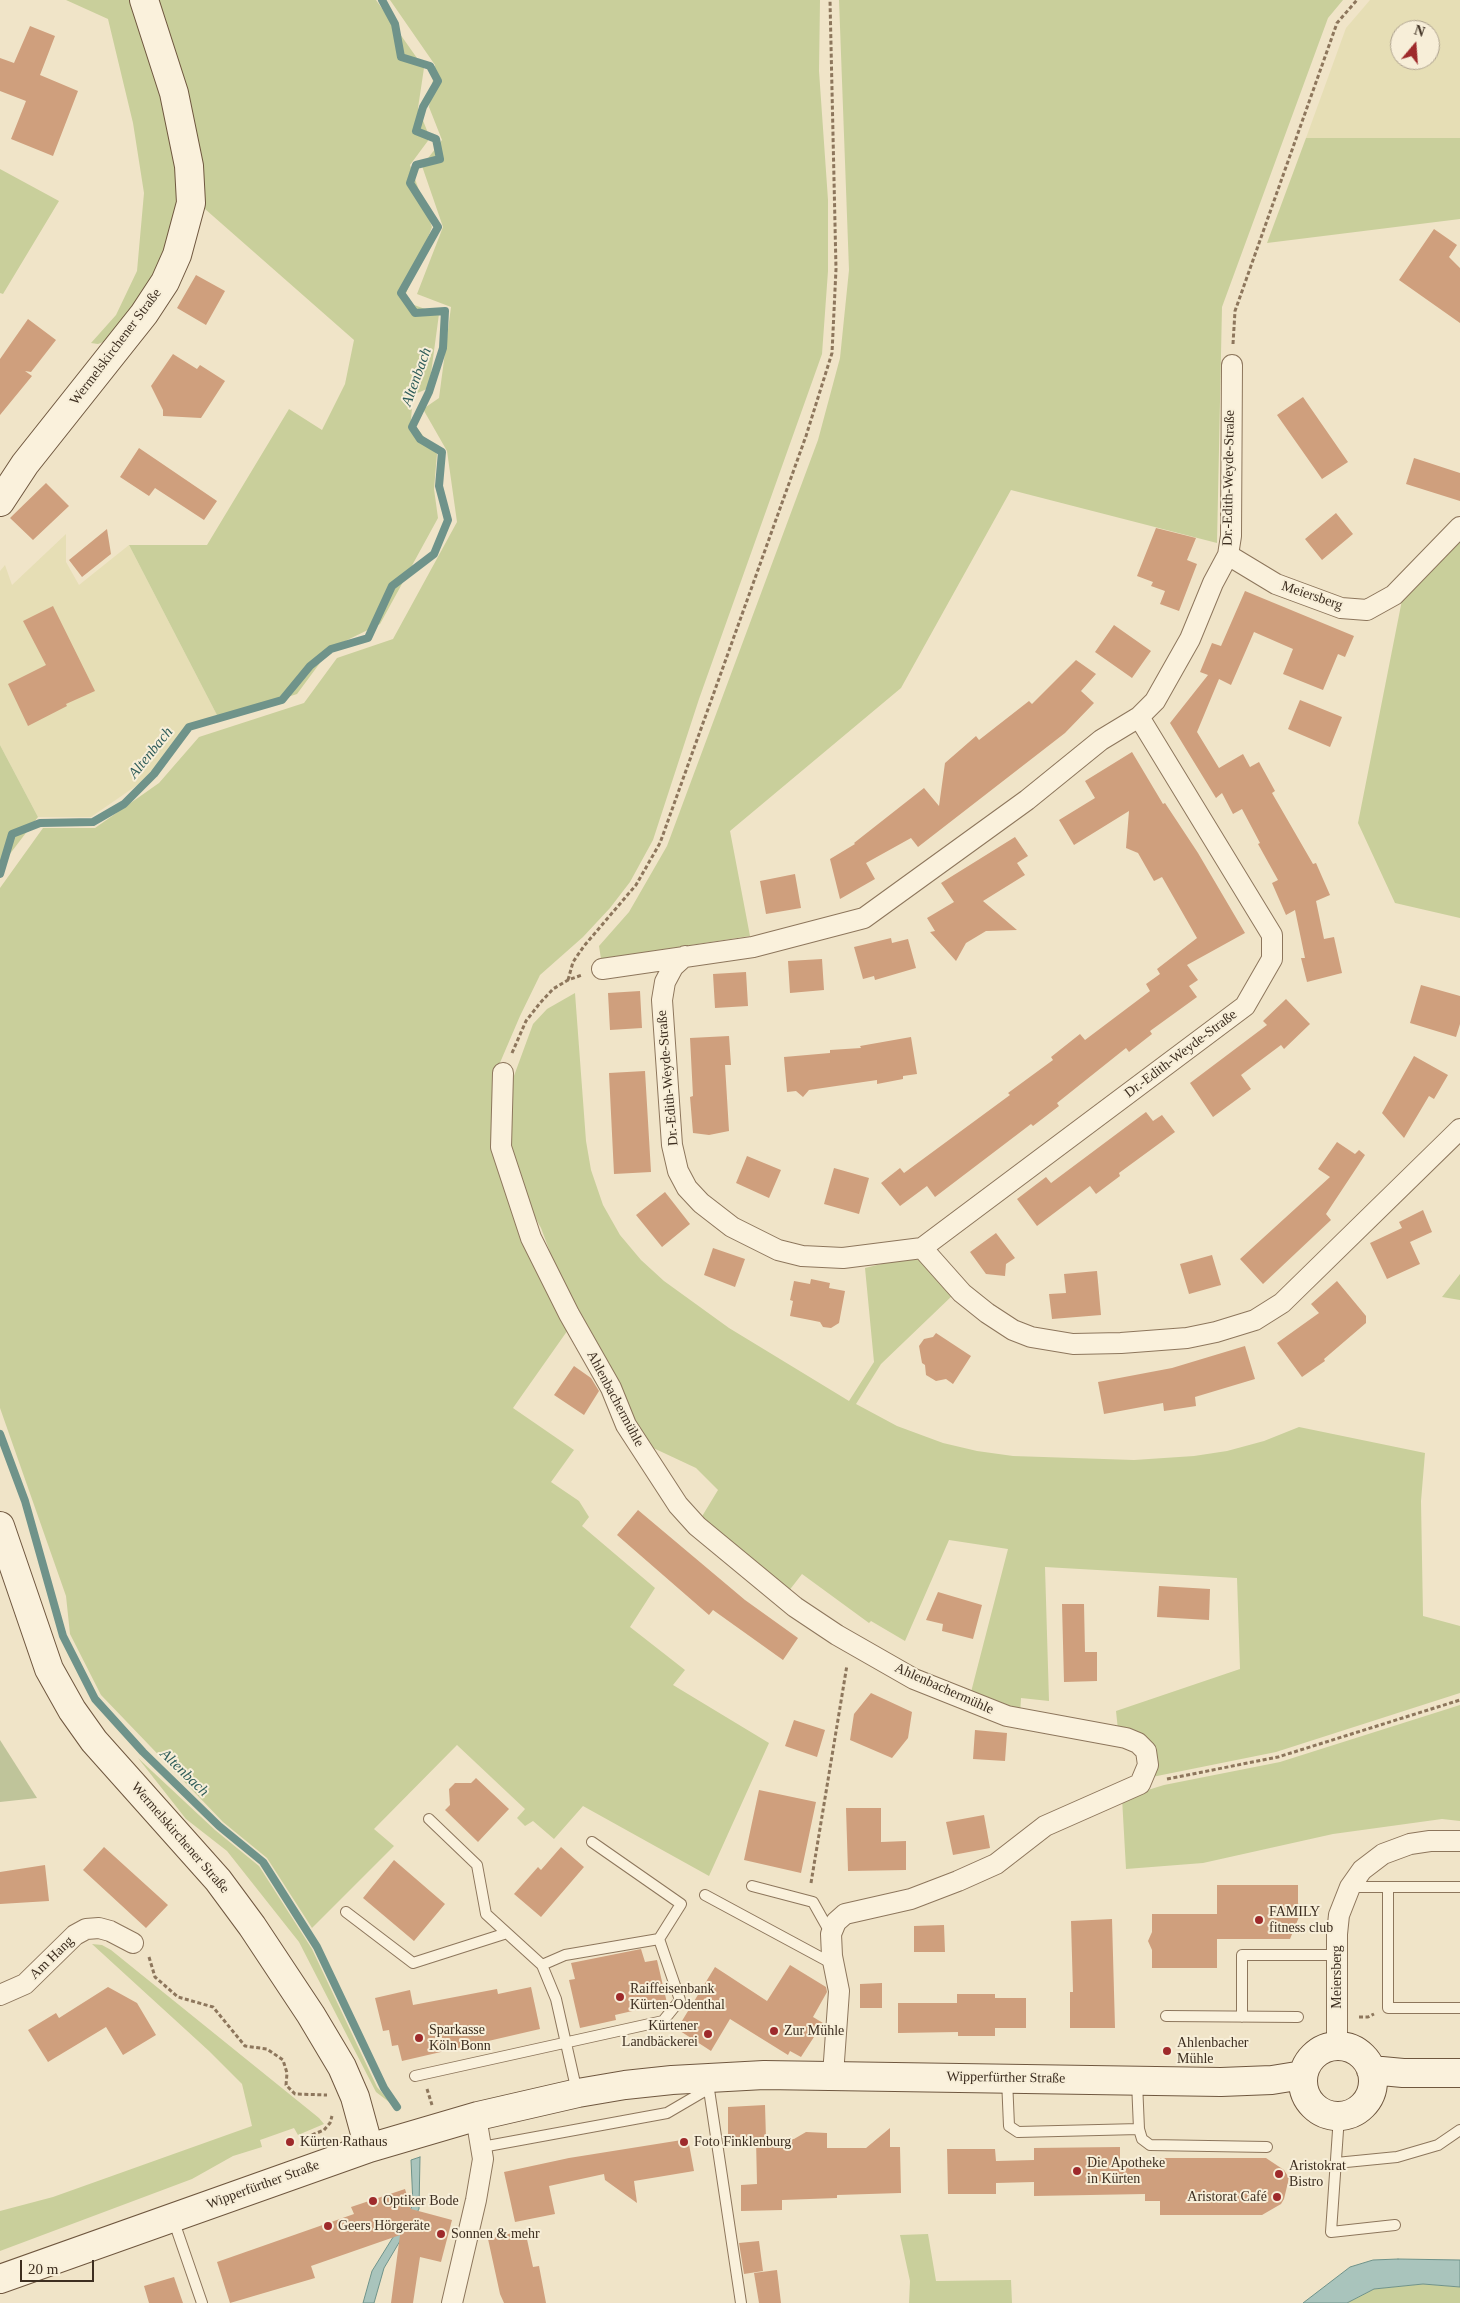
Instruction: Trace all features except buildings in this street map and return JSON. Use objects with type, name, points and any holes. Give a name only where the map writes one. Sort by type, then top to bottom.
[{"type":"main road","name":"Wermelskirchener Straße","points":[[0,502],[25,464],[144,314],[165,282],[177,255],[191,203],[189,166],[174,93],[144,0]]},
{"type":"main road","name":"Wermelskirchener Straße","points":[[0,1526],[39,1646],[49,1669],[72,1710],[94,1741],[218,1880],[252,1926],[311,2015],[342,2067],[344,2096],[369,2148]]},
{"type":"main road","points":[[1346,2047],[1361,2055],[1371,2070],[1372,2088],[1364,2104],[1348,2115],[1339,2116],[1320,2112],[1313,2106],[1304,2089],[1303,2074],[1310,2060],[1327,2048],[1346,2047]]},
{"type":"main road","points":[[1371,2070],[1403,2073],[1460,2073]]},
{"type":"main road","name":"Wipperfürther Straße","points":[[0,2279],[369,2148],[476,2117],[578,2093],[625,2085],[708,2083],[834,2075],[1221,2082],[1272,2080],[1303,2074]]},
{"type":"street","name":"Dr.-Edith-Weyde-Straße","points":[[602,968],[752,947],[864,918],[1027,800],[1101,740],[1139,717],[1155,701],[1190,639],[1213,583],[1228,555],[1231,536],[1232,365]]},
{"type":"street","name":"Meiersberg","points":[[1228,555],[1276,584],[1341,608],[1368,610],[1394,594],[1460,527]]},
{"type":"street","name":"Dr.-Edith-Weyde-Straße","points":[[685,956],[672,967],[665,982],[662,1000],[672,1144],[678,1170],[687,1188],[701,1203],[732,1227],[778,1250],[802,1256],[843,1258],[922,1248],[1245,1006],[1272,959],[1272,935],[1139,717]]},
{"type":"street","name":"Ahlenbachermühle","points":[[503,1073],[501,1147],[531,1238],[569,1314],[611,1388],[626,1425],[678,1505],[696,1526],[795,1607],[914,1678],[1007,1716],[1126,1738],[1138,1743],[1146,1751],[1148,1759],[1146,1772],[1140,1784]]},
{"type":"street","points":[[922,1248],[962,1293],[987,1313],[1013,1330],[1031,1337],[1074,1344],[1121,1344],[1187,1338],[1216,1332],[1255,1320],[1282,1303],[1460,1129]]},
{"type":"street","points":[[834,2075],[839,1991],[831,1934],[836,1922],[844,1914],[911,1899],[958,1881],[996,1864],[1045,1826],[1140,1784]]},
{"type":"street","name":"Meiersberg","points":[[1337,2047],[1339,1915],[1350,1887],[1362,1870],[1383,1854],[1410,1844],[1430,1841],[1460,1841]]},
{"type":"street","name":"Am Hang","points":[[0,1995],[25,1984],[75,1935],[86,1929],[99,1928],[110,1931],[133,1943]]},
{"type":"street","points":[[452,2303],[476,2200],[483,2159],[476,2117]]},
{"type":"lane","points":[[429,1819],[477,1865],[486,1914],[542,1965],[556,1999],[578,2093]]},
{"type":"lane","points":[[542,1965],[565,1955],[659,1939],[681,1904],[592,1842]]},
{"type":"lane","points":[[752,1886],[814,1902],[831,1934]]},
{"type":"lane","points":[[1350,1887],[1460,1887]]},
{"type":"lane","points":[[1388,1887],[1388,2008],[1460,2008]]},
{"type":"lane","points":[[705,1895],[834,1965]]},
{"type":"lane","points":[[346,1912],[413,1963],[507,1933]]},
{"type":"lane","points":[[415,2076],[663,2021],[680,2000],[659,1939]]},
{"type":"lane","points":[[1242,2017],[1242,1955],[1337,1956]]},
{"type":"lane","points":[[1166,2016],[1298,2017]]},
{"type":"lane","points":[[1006,2078],[1009,2126],[1018,2132],[1139,2128]]},
{"type":"lane","points":[[1137,2081],[1139,2128],[1142,2139],[1150,2145],[1267,2147]]},
{"type":"lane","points":[[708,2083],[741,2303]]},
{"type":"lane","name":"Wipperfürther Straße","points":[[482,2147],[667,2113],[708,2083]]},
{"type":"lane","points":[[1339,2116],[1331,2232],[1394,2225]]},
{"type":"lane","points":[[1336,2163],[1397,2157],[1438,2144],[1460,2130]]},
{"type":"lane","points":[[173,2218],[202,2303]]},
{"type":"path","points":[[568,980],[573,962],[584,946],[636,885],[660,843],[806,436],[832,353],[836,269],[830,0]]},
{"type":"path","points":[[1232,365],[1234,311],[1337,23],[1357,0]]},
{"type":"path","points":[[503,1073],[526,1021],[553,990],[568,980],[602,968]]},
{"type":"path","points":[[814,1902],[811,1881],[851,1642]]},
{"type":"path","points":[[1140,1784],[1278,1757],[1460,1700]]},
{"type":"path","points":[[133,1943],[148,1956],[155,1977],[178,1997],[213,2008],[245,2046],[267,2049],[283,2060],[287,2073],[286,2085],[295,2094],[344,2096]]},
{"type":"path","points":[[312,2135],[324,2130],[330,2123],[334,2111],[344,2096]]},
{"type":"shaded area","points":[[1370,0],[1460,0],[1460,138],[1306,138],[1346,28]]},
{"type":"shaded area","points":[[66,534],[66,562],[79,585],[129,545],[219,719],[192,728],[152,775],[91,817],[38,817],[0,745],[0,571],[5,565],[12,585]]},
{"type":"green space","points":[[66,0],[133,0],[162,90],[176,163],[177,198],[167,249],[146,292],[106,341],[98,344],[91,343],[116,315],[137,271],[144,193],[133,123],[108,19]]},
{"type":"green space","points":[[155,0],[376,0],[424,68],[418,108],[430,138],[410,165],[432,227],[403,301],[439,314],[429,388],[413,395],[411,420],[437,454],[434,489],[438,518],[380,624],[331,648],[297,694],[219,719],[129,545],[207,545],[289,409],[322,430],[345,384],[354,340],[205,209],[186,96]]},
{"type":"green space","points":[[390,0],[820,0],[819,71],[828,200],[828,271],[822,354],[699,699],[653,840],[630,882],[610,908],[583,937],[540,975],[496,1072],[493,1147],[570,1327],[513,1408],[574,1450],[551,1482],[579,1501],[589,1517],[582,1526],[655,1588],[630,1627],[685,1670],[673,1685],[769,1743],[709,1876],[583,1806],[554,1839],[533,1821],[525,1826],[517,1818],[525,1809],[457,1745],[374,1829],[394,1846],[312,1928],[267,1858],[223,1822],[101,1695],[70,1634],[66,1596],[0,1408],[0,888],[43,828],[95,828],[159,783],[199,737],[304,703],[337,658],[393,639],[457,522],[447,451],[423,409],[439,398],[451,307],[417,294],[443,227],[422,166],[442,140],[429,107],[435,65]]},
{"type":"green space","points":[[839,0],[1343,0],[1328,18],[1222,307],[1217,543],[1011,490],[901,688],[730,831],[750,936],[601,959],[599,946],[629,912],[667,846],[818,440],[840,358],[849,270]]},
{"type":"green space","points":[[1306,138],[1460,138],[1460,219],[1267,243]]},
{"type":"green space","points":[[0,169],[59,201],[3,294],[0,293]]},
{"type":"green space","points":[[1460,540],[1460,918],[1395,903],[1358,823],[1402,600]]},
{"type":"green space","points":[[0,745],[38,817],[0,867]]},
{"type":"green space","points":[[575,993],[586,1141],[591,1170],[603,1205],[620,1235],[641,1260],[664,1281],[729,1328],[849,1401],[874,1362],[865,1268],[906,1258],[920,1260],[954,1294],[881,1364],[856,1404],[897,1426],[943,1443],[977,1451],[1013,1456],[1134,1460],[1194,1456],[1227,1451],[1264,1441],[1299,1427],[1425,1453],[1421,1501],[1423,1616],[1460,1626],[1460,1693],[1276,1752],[1152,1777],[1154,1761],[1118,1730],[1116,1711],[1240,1669],[1237,1578],[1045,1567],[1049,1701],[1021,1698],[1020,1715],[970,1696],[1008,1549],[949,1540],[905,1641],[871,1621],[869,1623],[802,1574],[788,1592],[701,1518],[718,1490],[696,1468],[649,1446],[568,1300],[541,1228],[526,1201],[509,1146],[511,1084],[533,1024],[547,1009]]},
{"type":"green space","points":[[1460,1274],[1460,1300],[1442,1297]]},
{"type":"green space","points":[[1460,1705],[1460,1821],[1442,1819],[1333,1834],[1203,1863],[1126,1869],[1122,1798],[1164,1785],[1280,1762]]},
{"type":"green space","points":[[0,1740],[37,1798],[0,1802]]},
{"type":"green space","points":[[138,1758],[215,1830],[259,1866],[312,1949],[377,2087],[393,2105],[376,2092],[299,1942],[227,1851],[186,1819]]},
{"type":"green space","points":[[92,1944],[102,1945],[111,1950],[324,2124],[298,2135],[294,2128],[260,2140],[262,2147],[233,2156],[192,2179],[0,2251],[0,2211],[53,2197],[252,2126],[242,2084],[209,2051]]},
{"type":"green space","points":[[928,2234],[936,2281],[1011,2280],[1012,2303],[909,2303],[910,2281],[900,2235]]},
{"type":"green space","points":[[1423,2284],[1460,2287],[1460,2303],[1347,2303],[1374,2289]]},
{"type":"water","points":[[420,2157],[419,2209],[384,2268],[374,2303],[363,2303],[372,2271],[413,2205],[411,2160]]},
{"type":"water","points":[[1373,2260],[1460,2260],[1460,2287],[1423,2284],[1374,2289],[1347,2303],[1303,2303],[1350,2267]]},
{"type":"waterway","name":"Altenbach","points":[[0,874],[12,834],[40,823],[93,822],[124,804],[154,774],[189,727],[282,700],[310,666],[331,649],[368,638],[392,586],[434,554],[448,520],[439,486],[442,452],[420,439],[412,427],[429,392],[443,348],[445,311],[415,313],[401,293],[438,227],[410,183],[416,165],[440,159],[436,139],[416,131],[423,107],[438,81],[430,66],[401,57],[395,24],[382,0]]},
{"type":"waterway","name":"Altenbach","points":[[0,1434],[25,1501],[63,1636],[95,1699],[143,1752],[219,1826],[263,1862],[317,1947],[384,2088],[397,2107]]},
{"type":"place","name":"FAMILY fitness club","points":[[1259,1920]]},
{"type":"place","name":"Raiffeisenbank Kürten-Odenthal","points":[[620,1997]]},
{"type":"place","name":"Zur Mühle","points":[[774,2031]]},
{"type":"place","name":"Kürtener Landbäckerei","points":[[708,2034]]},
{"type":"place","name":"Sparkasse Köln Bonn","points":[[419,2038]]},
{"type":"place","name":"Ahlenbacher Mühle","points":[[1167,2051]]},
{"type":"place","name":"Kürten Rathaus","points":[[290,2142]]},
{"type":"place","name":"Foto Finklenburg","points":[[684,2142]]},
{"type":"place","name":"Die Apotheke in Kürten","points":[[1077,2171]]},
{"type":"place","name":"Aristokrat Bistro","points":[[1279,2174]]},
{"type":"place","name":"Aristorat Café","points":[[1277,2197]]},
{"type":"place","name":"Optiker Bode","points":[[373,2201]]},
{"type":"place","name":"Geers Hörgeräte","points":[[328,2226]]},
{"type":"place","name":"Sonnen & mehr","points":[[441,2234]]}]
